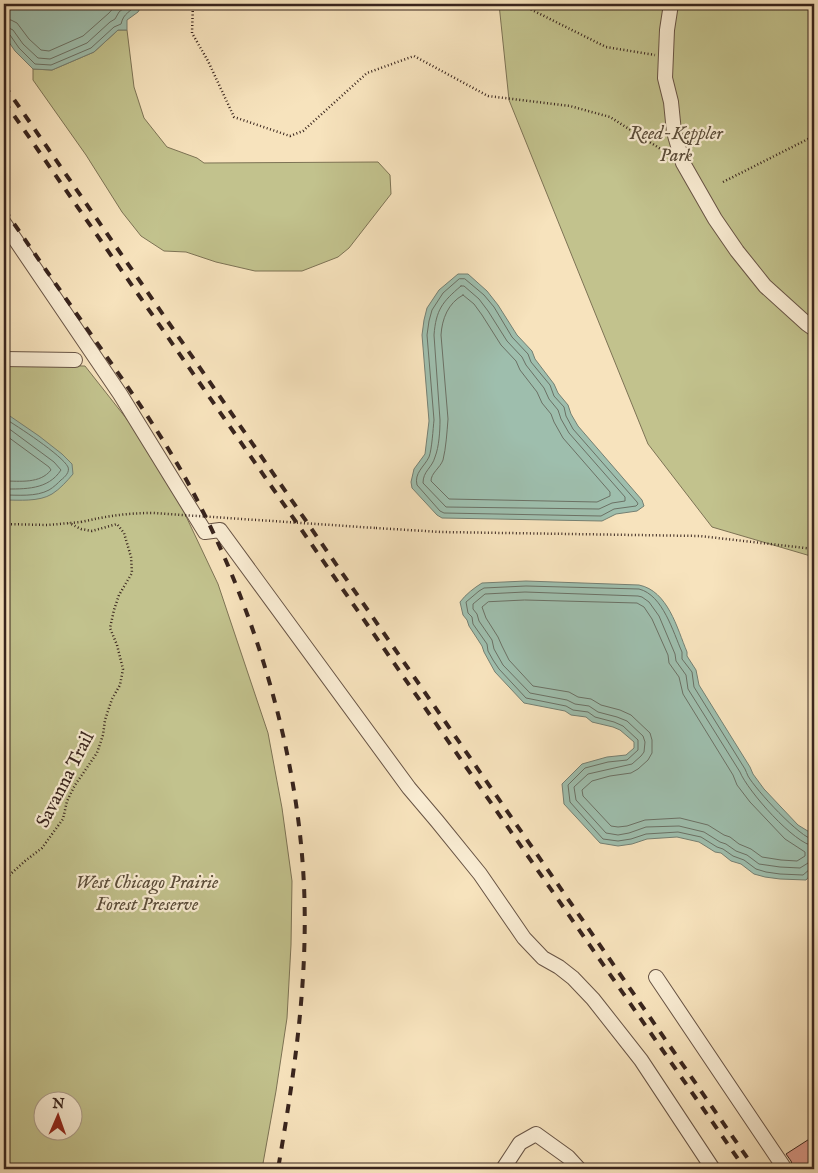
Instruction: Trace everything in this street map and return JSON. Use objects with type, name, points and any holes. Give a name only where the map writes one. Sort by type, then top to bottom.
[{"type":"street","points":[[671,4],[667,30],[666,78],[672,102],[674,132],[683,163],[715,219],[737,251],[765,286],[814,329]]},
{"type":"street","points":[[4,223],[120,394],[205,532],[220,530],[408,788],[438,821],[480,874],[524,938],[542,958],[559,967],[573,978],[592,999],[640,1060],[714,1169]]},
{"type":"street","points":[[4,359],[75,360]]},
{"type":"street","points":[[656,977],[785,1169]]},
{"type":"street","points":[[503,1169],[520,1143],[536,1134],[568,1157],[579,1169]]},
{"type":"path","points":[[193,4],[192,34],[208,61],[234,117],[290,136],[303,131],[367,74],[414,56],[488,96],[570,106],[610,117],[683,163]]},
{"type":"path","points":[[522,4],[606,47],[666,57]]},
{"type":"path","points":[[723,182],[814,136]]},
{"type":"path","points":[[4,524],[48,525],[81,522],[121,514],[153,512],[441,532],[700,536],[814,549]]},
{"type":"path","name":"Savanna Trail","points":[[4,880],[42,848],[63,819],[71,793],[97,753],[103,735],[105,720],[120,685],[123,669],[118,645],[110,628],[119,595],[132,573],[131,557],[124,533],[117,524],[92,532],[69,523]]},
{"type":"green space","name":"Reed-Keppler Park","points":[[499,4],[814,4],[814,557],[712,527],[648,444],[509,100]]},
{"type":"green space","points":[[118,30],[127,30],[134,87],[144,118],[167,147],[197,158],[204,163],[378,162],[390,175],[391,194],[349,248],[338,257],[302,271],[255,271],[216,262],[186,252],[164,251],[141,236],[122,212],[86,155],[33,80],[33,69],[52,70],[94,52]]},
{"type":"green space","name":"West Chicago Prairie Forest Preserve","points":[[4,365],[85,366],[133,427],[167,476],[218,584],[268,733],[282,808],[292,881],[287,1018],[262,1169],[4,1169]]},
{"type":"water","points":[[4,4],[143,4],[138,12],[127,20],[127,30],[118,30],[94,52],[52,70],[33,69],[15,51],[4,35]]},
{"type":"water","points":[[458,274],[468,274],[487,291],[517,335],[532,351],[535,359],[568,405],[578,426],[642,500],[644,506],[637,511],[616,514],[602,521],[442,518],[412,488],[411,482],[414,469],[425,454],[429,421],[422,335],[424,320],[427,308],[439,290]]},
{"type":"water","points":[[4,412],[39,436],[72,464],[73,474],[61,487],[47,497],[4,500]]},
{"type":"water","points":[[526,581],[639,585],[657,595],[675,622],[687,656],[696,670],[699,685],[753,774],[764,789],[798,825],[814,837],[814,871],[806,880],[780,879],[754,874],[741,864],[731,861],[721,853],[715,852],[699,842],[677,837],[647,839],[618,846],[600,843],[564,804],[562,784],[582,764],[607,757],[626,755],[634,748],[634,742],[620,730],[592,722],[586,717],[524,703],[495,672],[463,615],[460,602],[470,591],[482,583]]},
{"type":"building","points":[[814,1136],[814,1169],[794,1169],[786,1154]]},
{"type":"railway","points":[[4,85],[755,1169]]},
{"type":"railway","points":[[4,101],[745,1169]]},
{"type":"railway","points":[[4,209],[133,395],[182,472],[206,517],[227,564],[247,613],[264,664],[290,766],[298,817],[305,906],[300,1020],[278,1169]]}]
